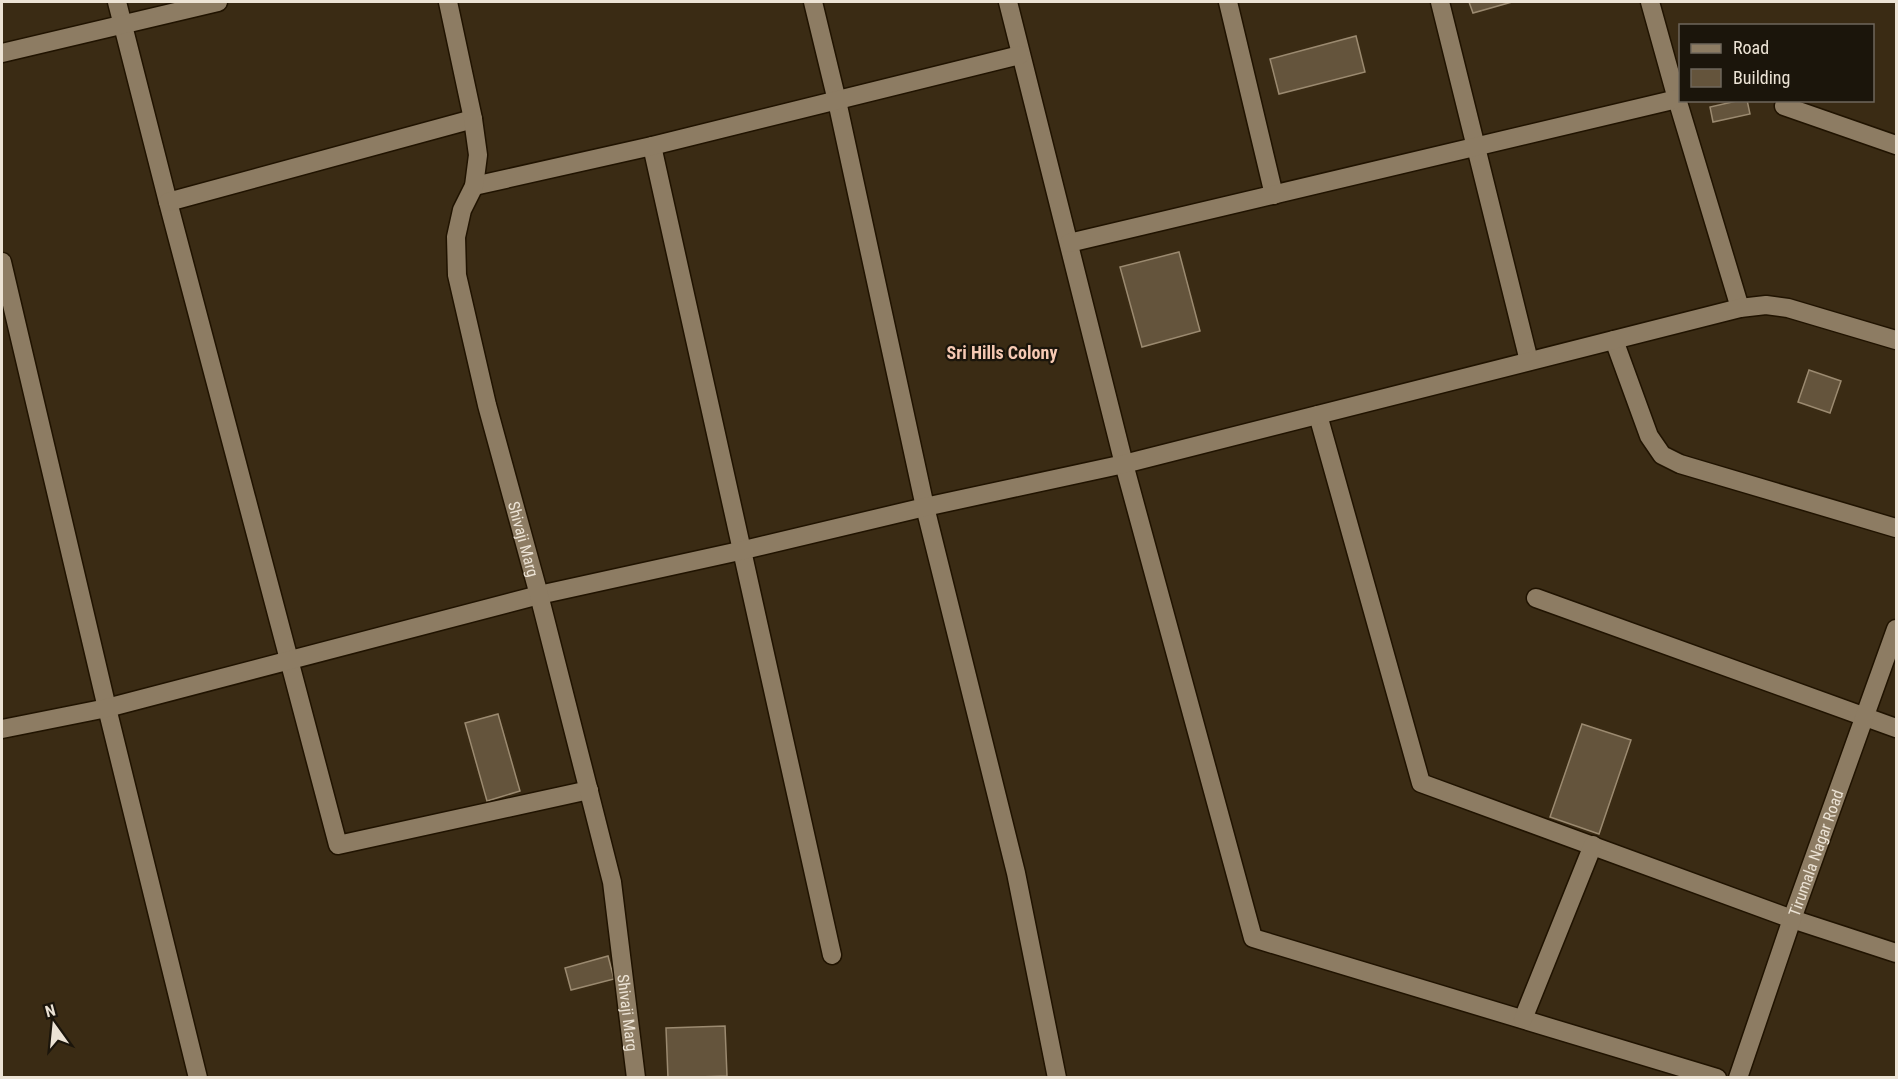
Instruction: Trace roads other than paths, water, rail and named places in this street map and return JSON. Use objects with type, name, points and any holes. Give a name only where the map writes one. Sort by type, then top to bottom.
[{"type":"street","points":[[117,2],[339,845],[589,790]]},
{"type":"street","points":[[2,53],[218,2]]},
{"type":"street","name":"Shivaji Marg","points":[[448,2],[473,119],[478,155],[474,186],[462,210],[456,237],[457,275],[487,405],[539,595],[612,882],[636,1077]]},
{"type":"street","points":[[813,2],[837,101],[925,507],[1016,873],[1056,1077]]},
{"type":"street","points":[[1008,2],[1124,464],[1253,938],[1717,1077]]},
{"type":"street","points":[[1228,2],[1274,195]]},
{"type":"street","points":[[1440,2],[1528,361]]},
{"type":"street","points":[[1650,2],[1740,308]]},
{"type":"street","points":[[474,186],[652,147],[1020,55]]},
{"type":"street","points":[[1069,243],[1677,99]]},
{"type":"street","points":[[1784,106],[1896,146]]},
{"type":"street","points":[[168,202],[473,119]]},
{"type":"street","points":[[652,147],[832,955]]},
{"type":"street","points":[[2,262],[107,708],[198,1077]]},
{"type":"street","points":[[2,729],[107,708],[539,595],[1124,464],[1740,308],[1766,305],[1788,308],[1896,340]]},
{"type":"street","points":[[1614,340],[1648,436],[1662,454],[1680,464],[1896,528]]},
{"type":"street","points":[[1318,415],[1421,783],[1792,919],[1896,953]]},
{"type":"street","points":[[1536,598],[1896,728]]},
{"type":"street","name":"Tirumala Nagar Road","points":[[1738,1077],[1896,629]]},
{"type":"street","points":[[1523,1019],[1593,845]]},
{"type":"district","name":"Sri Hills Colony","points":[[1002,352]]}]
